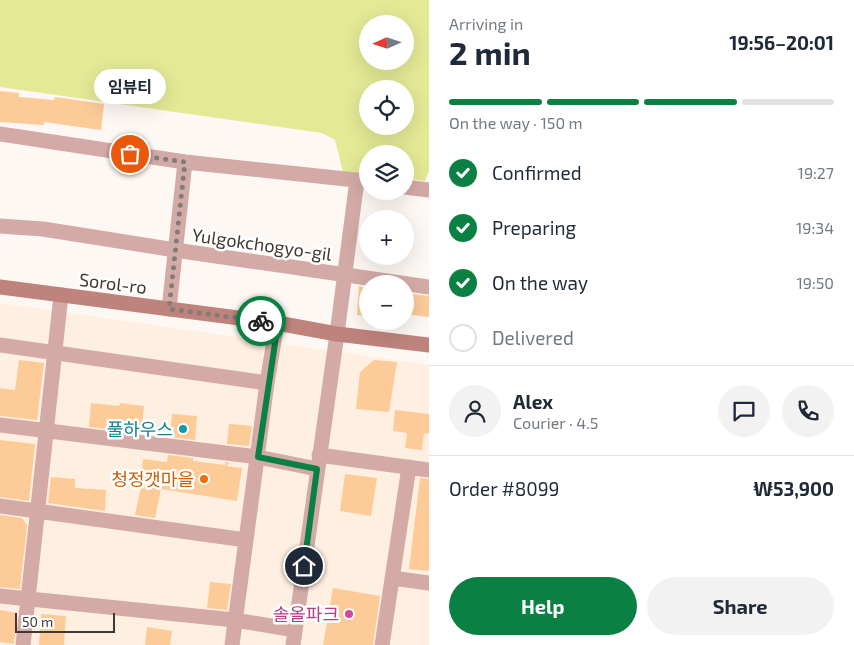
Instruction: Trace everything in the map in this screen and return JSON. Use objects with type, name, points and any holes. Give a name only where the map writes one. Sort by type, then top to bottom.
[{"type":"street","points":[[0,134],[185,162],[359,181]]},
{"type":"street","points":[[169,309],[185,162]]},
{"type":"street","points":[[414,188],[429,190]]},
{"type":"street","points":[[0,596],[236,620],[294,638],[344,275],[359,197]]},
{"type":"street","name":"Yulgokchogyo-gil","points":[[0,226],[43,229],[429,287]]},
{"type":"street","name":"Sorol-ro","points":[[0,287],[278,323],[337,334],[429,346]]},
{"type":"street","points":[[23,645],[61,295]]},
{"type":"street","points":[[232,645],[278,323]]},
{"type":"street","points":[[0,345],[268,383]]},
{"type":"street","points":[[0,425],[258,457],[429,470]]},
{"type":"street","points":[[382,645],[409,467]]},
{"type":"street","points":[[0,506],[246,540]]},
{"type":"street","points":[[392,578],[429,583]]},
{"type":"shaded area","points":[[0,303],[429,365],[429,645],[0,645]]},
{"type":"green space","points":[[0,0],[429,0],[429,171],[425,181],[414,179],[414,145],[359,145],[359,173],[343,172],[335,140],[322,133],[0,87]]},
{"type":"building","points":[[0,91],[19,93],[19,97],[54,100],[55,97],[104,104],[101,130],[44,122],[44,125],[0,122]]},
{"type":"building","points":[[359,286],[359,315],[357,315]]},
{"type":"building","points":[[414,294],[429,296],[429,317],[414,315]]},
{"type":"building","points":[[19,360],[44,363],[37,420],[0,416],[0,388],[15,390]]},
{"type":"building","points":[[374,360],[397,362],[389,412],[356,409],[360,372]]},
{"type":"building","points":[[91,403],[119,406],[120,403],[144,406],[141,433],[89,427]]},
{"type":"building","points":[[395,410],[429,414],[429,434],[424,433],[422,450],[405,448],[407,433],[393,431]]},
{"type":"building","name":"풀하우스","points":[[172,414],[197,416],[195,440],[170,437]]},
{"type":"building","points":[[229,424],[252,426],[249,446],[227,444]]},
{"type":"building","points":[[0,440],[35,444],[29,501],[0,497]]},
{"type":"building","points":[[168,455],[193,458],[193,461],[225,465],[225,462],[230,463],[226,466],[242,468],[237,501],[161,489],[155,518],[135,515],[141,487],[143,459],[167,462]]},
{"type":"building","points":[[345,474],[377,478],[371,516],[340,511]]},
{"type":"building","points":[[51,477],[75,479],[75,488],[106,490],[105,511],[48,503]]},
{"type":"building","points":[[420,478],[429,479],[429,571],[409,569]]},
{"type":"building","points":[[0,515],[22,518],[27,525],[20,589],[0,587]]},
{"type":"building","points":[[210,582],[231,584],[227,610],[207,608]]},
{"type":"building","points":[[333,588],[380,596],[373,645],[323,645]]},
{"type":"building","points":[[0,610],[17,613],[14,644],[0,642]]},
{"type":"building","points":[[41,614],[66,616],[64,645],[39,645]]},
{"type":"building","points":[[147,627],[172,631],[170,645],[145,645]]},
{"type":"way so far","points":[[130,154],[185,162],[169,309],[261,321]]},
{"type":"place","name":"임뷰티","points":[[130,154]]},
{"type":"place","name":"풀하우스","points":[[183,429]]},
{"type":"place","name":"청정갯마을","points":[[204,479]]},
{"type":"place","name":"솔올파크","points":[[349,614]]},
{"type":"route","points":[[261,321],[278,323],[258,457],[317,469],[304,566]]}]
